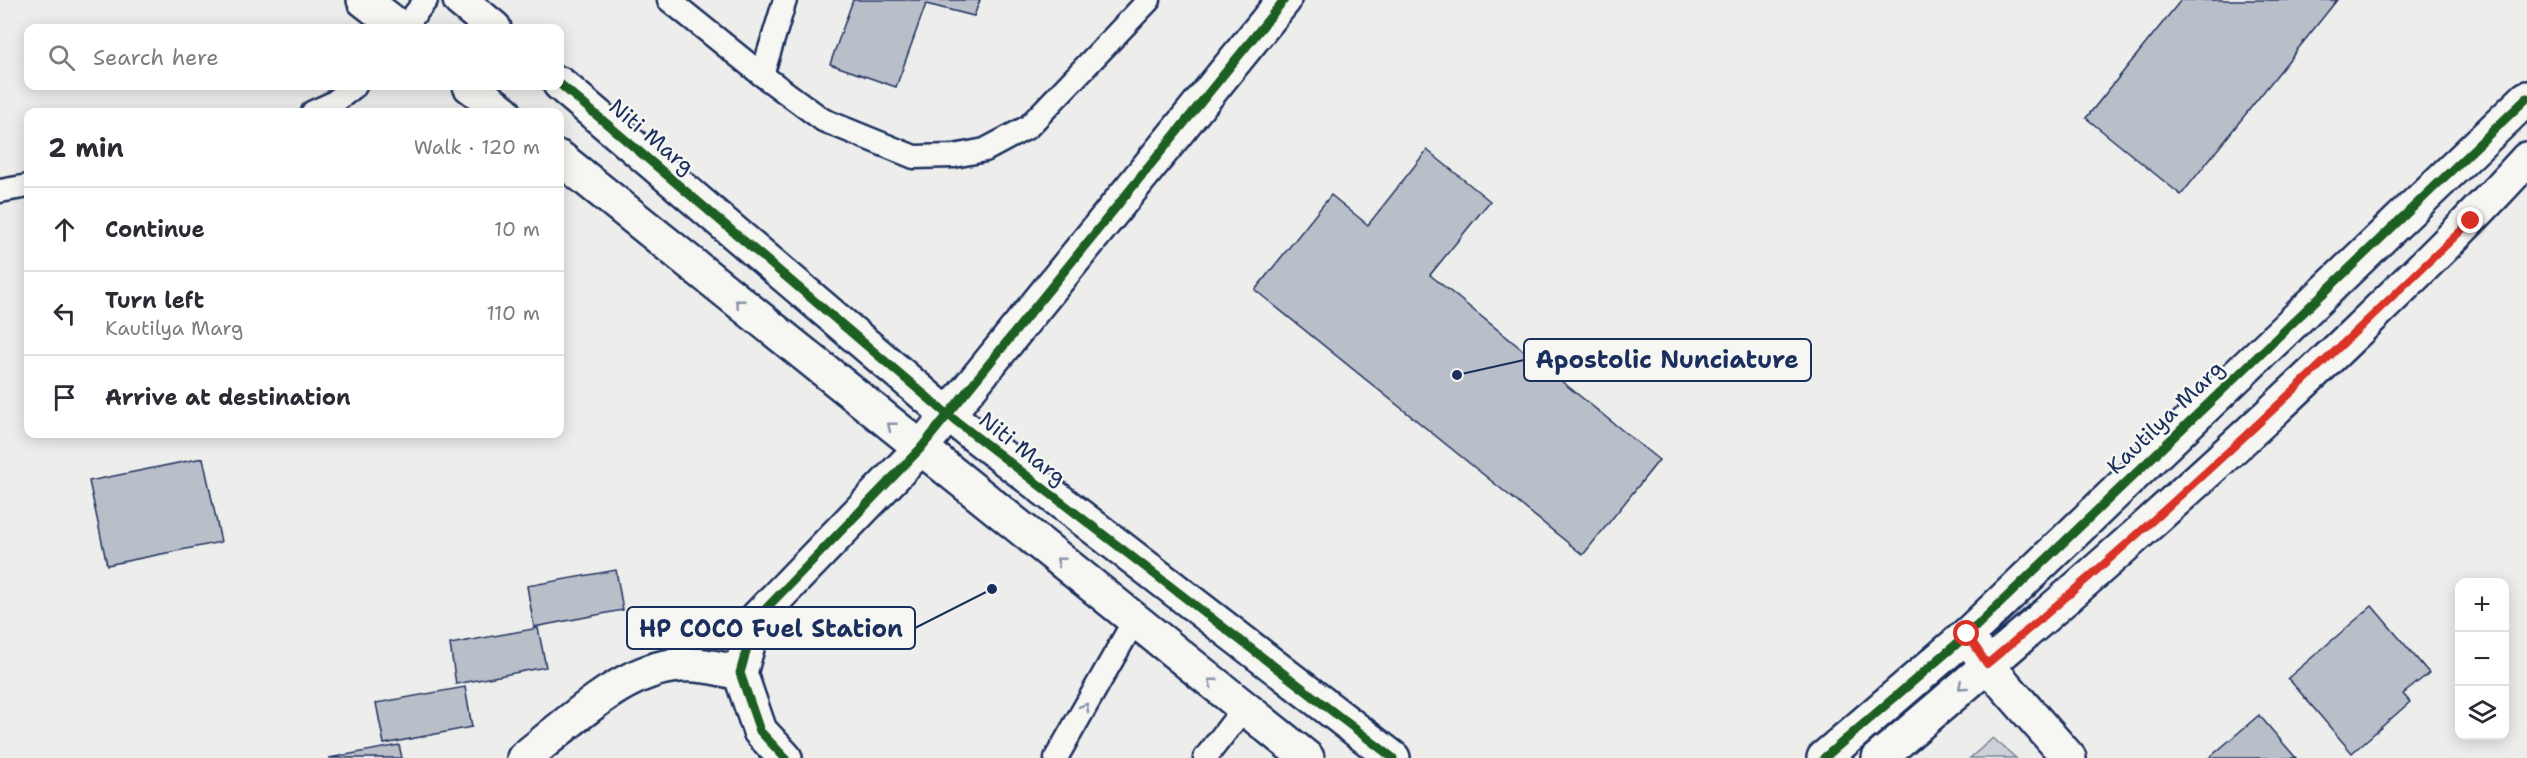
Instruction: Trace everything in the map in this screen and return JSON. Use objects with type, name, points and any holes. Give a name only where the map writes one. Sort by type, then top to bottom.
[{"type":"street","points":[[364,0],[397,24]]},
{"type":"street","points":[[460,0],[489,24]]},
{"type":"street","points":[[785,758],[760,731],[740,673],[755,620],[920,449],[1284,0]]},
{"type":"street","name":"Niti Marg","points":[[564,87],[947,414],[1393,758]]},
{"type":"street","points":[[475,90],[499,108]]},
{"type":"street","name":"Kautilya Marg","points":[[1824,758],[1967,634],[2527,98]]},
{"type":"street","points":[[1879,758],[2062,602],[2288,398],[2471,221],[2527,159]]},
{"type":"street","points":[[564,161],[1307,758]]},
{"type":"street","points":[[1967,634],[1987,664],[2069,758]]},
{"type":"street","points":[[524,758],[629,680],[671,666],[705,666],[740,673]]},
{"type":"lane","points":[[405,24],[426,0]]},
{"type":"lane","points":[[669,0],[762,75],[823,120],[914,157],[954,156],[985,150],[1028,127],[1149,0]]},
{"type":"lane","points":[[762,75],[785,0]]},
{"type":"lane","points":[[323,108],[333,104],[350,90]]},
{"type":"lane","points":[[0,191],[24,187]]},
{"type":"lane","points":[[1056,758],[1134,621]]},
{"type":"lane","points":[[1205,758],[1245,708]]},
{"type":"shaded area","points":[[1993,738],[2016,758],[1970,758]]},
{"type":"building","points":[[853,0],[980,0],[974,16],[926,4],[896,87],[830,64]]},
{"type":"building","points":[[2181,0],[2337,0],[2181,195],[2086,118]]},
{"type":"building","points":[[1427,150],[1490,201],[1430,275],[1659,460],[1583,555],[1255,290],[1331,195],[1368,225]]},
{"type":"building","points":[[203,458],[221,542],[107,565],[89,481]]},
{"type":"building","points":[[616,570],[623,610],[534,627],[527,586]]},
{"type":"building","points":[[2372,606],[2429,673],[2403,694],[2410,702],[2352,753],[2288,678]]},
{"type":"building","points":[[538,628],[546,667],[456,684],[450,644]]},
{"type":"building","points":[[465,687],[472,727],[384,744],[376,703]]},
{"type":"building","points":[[2259,715],[2296,758],[2209,758]]},
{"type":"building","points":[[399,745],[402,758],[329,758]]},
{"type":"cycle path","points":[[785,758],[760,731],[740,673],[755,620],[920,449],[1284,0]]},
{"type":"cycle path","points":[[564,87],[947,414],[1393,758]]},
{"type":"cycle path","points":[[1824,758],[1967,635],[2527,98]]},
{"type":"place","name":"Apostolic Nunciature","points":[[1457,375]]},
{"type":"place","name":"HP COCO Fuel Station","points":[[992,589]]},
{"type":"route","points":[[1967,634],[1987,664],[2053,609],[2288,398],[2471,221]]}]
